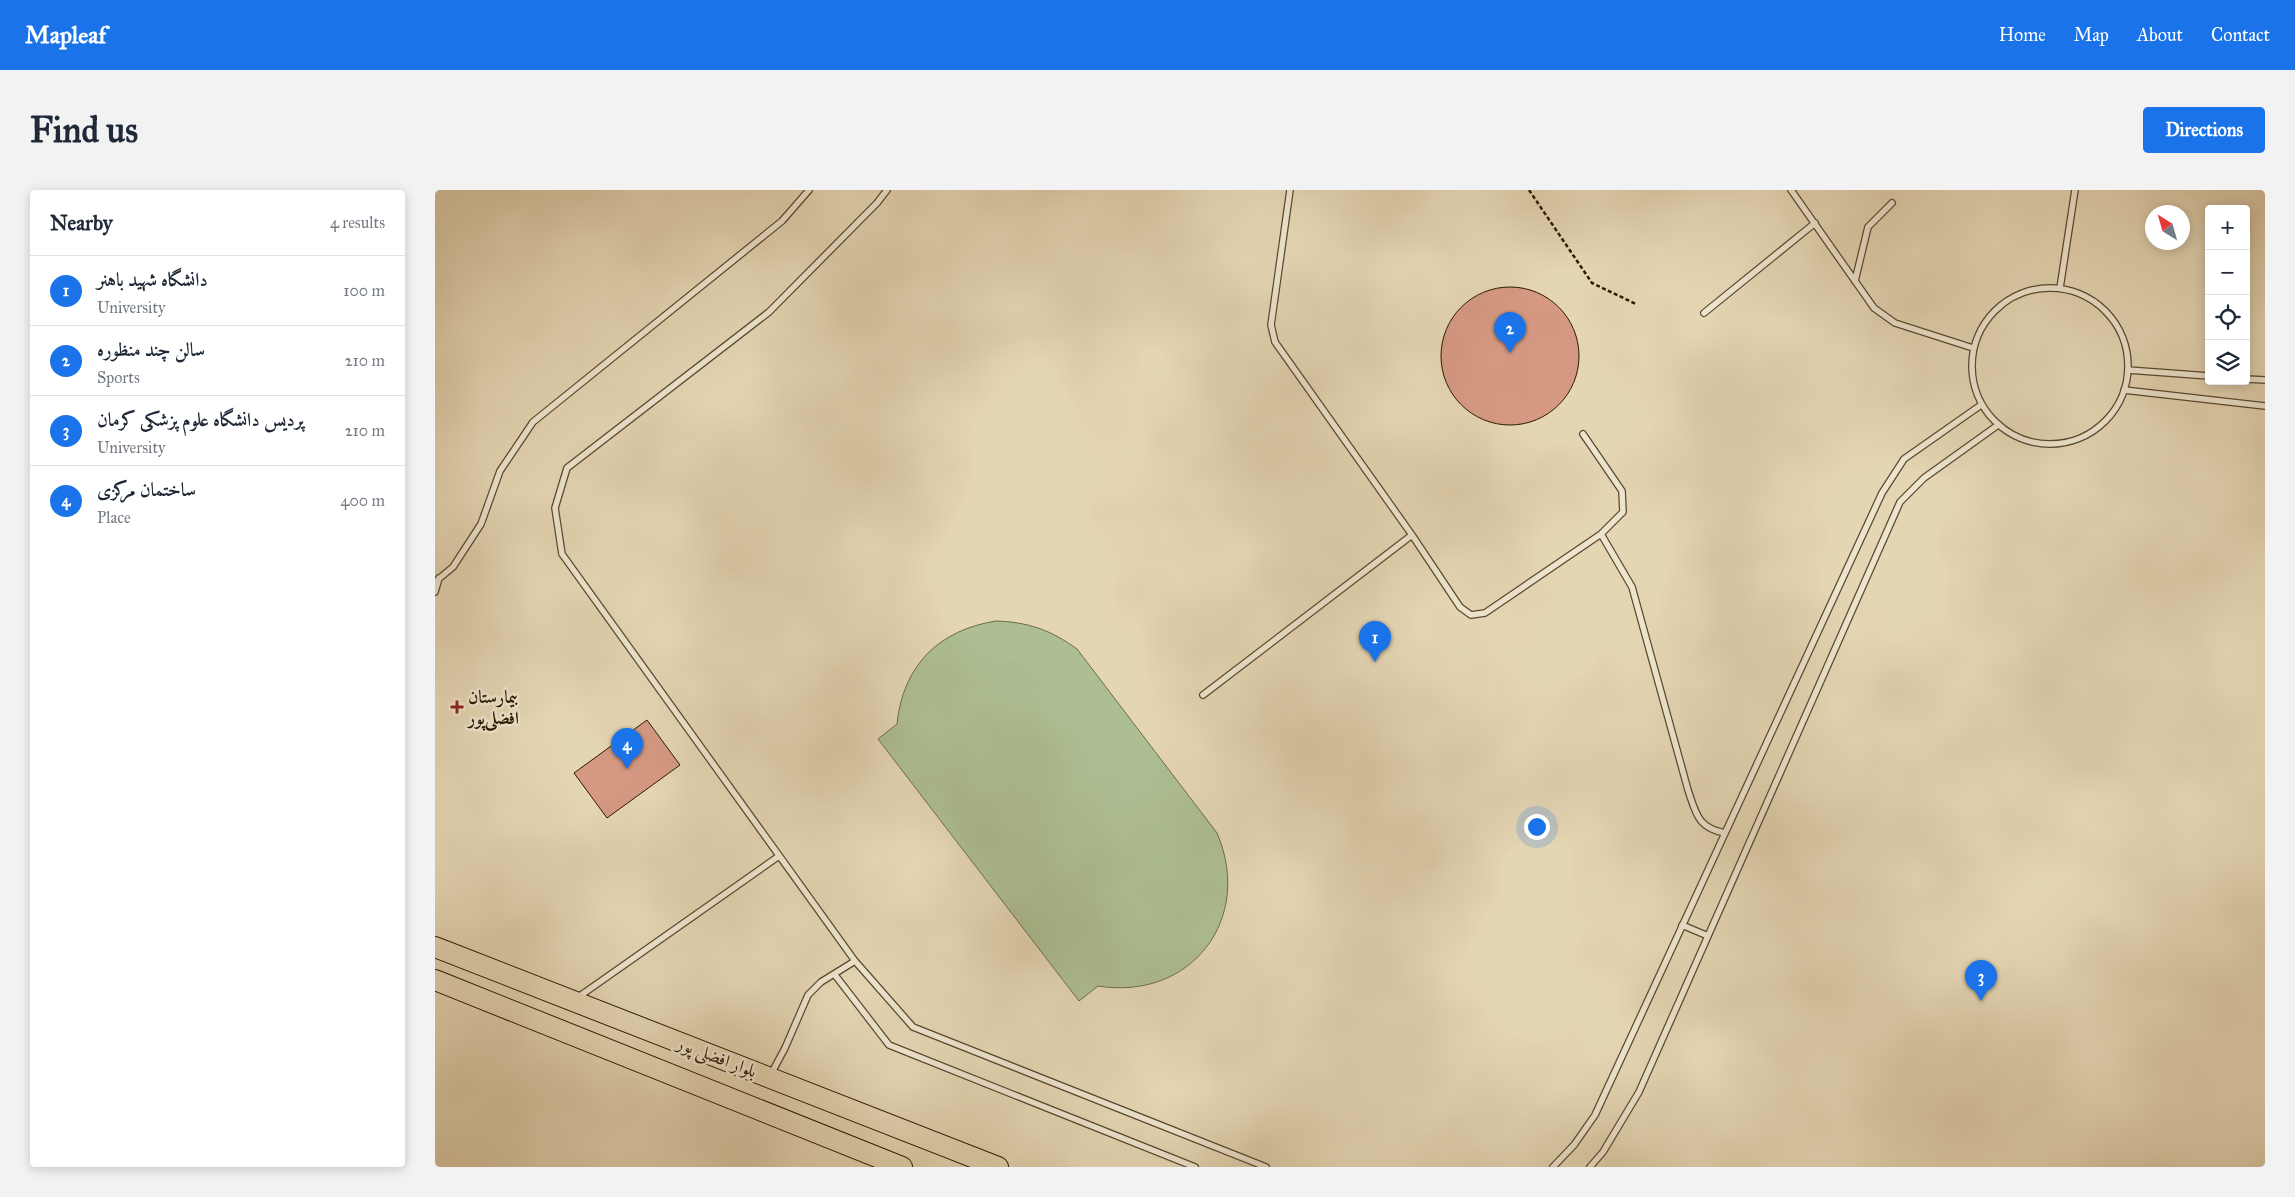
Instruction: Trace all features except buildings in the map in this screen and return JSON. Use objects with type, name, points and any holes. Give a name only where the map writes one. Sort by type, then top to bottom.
[{"type":"highway","name":"بلوار افضلی پور","points":[[435,947],[998,1167]]},
{"type":"highway","name":"بلوار افضلی پور","points":[[435,980],[902,1167]]},
{"type":"lane","points":[[435,592],[437,580],[453,567],[481,524],[500,471],[533,422],[781,221],[809,190]]},
{"type":"lane","points":[[887,190],[870,210],[769,312],[567,468],[555,508],[562,554],[855,961],[913,1027],[1266,1167]]},
{"type":"lane","points":[[1290,190],[1271,325],[1271,332],[1275,342],[1412,535],[1460,608],[1471,615],[1485,613],[1601,534],[1623,512],[1622,491],[1583,434]]},
{"type":"lane","points":[[1791,190],[1874,308],[1895,322],[1973,348]]},
{"type":"lane","points":[[2060,288],[2075,190]]},
{"type":"lane","points":[[1855,281],[1868,228],[1893,203]]},
{"type":"lane","points":[[1704,313],[1815,223]]},
{"type":"lane","points":[[2060,288],[2082,294],[2102,307],[2117,325],[2126,347],[2128,370],[2124,390],[2112,413],[2093,430],[2070,441],[2045,444],[2020,439],[1998,426],[1981,405],[1974,386],[1971,367],[1973,348],[1985,322],[2005,301],[2031,290],[2060,288]]},
{"type":"lane","points":[[2128,370],[2205,376]]},
{"type":"lane","points":[[2250,379],[2265,380]]},
{"type":"lane","points":[[2124,390],[2265,406]]},
{"type":"lane","points":[[1553,1167],[1574,1145],[1595,1115],[1881,493],[1904,459],[1981,405]]},
{"type":"lane","points":[[1590,1167],[1603,1152],[1639,1092],[1900,502],[1924,478],[1998,426]]},
{"type":"lane","points":[[1601,534],[1632,587],[1688,790],[1698,819],[1711,830],[1725,833]]},
{"type":"lane","points":[[1203,695],[1412,535]]},
{"type":"lane","points":[[573,1001],[779,856]]},
{"type":"lane","points":[[1682,926],[1708,936]]},
{"type":"lane","points":[[769,1078],[785,1048],[808,995],[821,982],[855,961]]},
{"type":"lane","points":[[835,975],[889,1044],[1195,1167]]},
{"type":"path","points":[[1529,190],[1592,283],[1636,304]]},
{"type":"green space","points":[[996,621],[1019,623],[1039,628],[1077,649],[1217,833],[1226,865],[1227,895],[1220,923],[1206,947],[1186,967],[1161,981],[1131,987],[1098,986],[1079,1001],[878,739],[897,724],[907,684],[927,654],[941,642],[957,633]]},
{"type":"place","name":"سالن چند منظوره","points":[[1510,353]]},
{"type":"place","name":"دانشگاه شهید باهنر","points":[[1375,662]]},
{"type":"place","name":"بیمارستان افضلی‌پور","points":[[457,707]]},
{"type":"place","name":"ساختمان مرکزی","points":[[627,769]]},
{"type":"place","name":"پردیس دانشگاه علوم پزشکی کرمان","points":[[1981,1001]]}]
